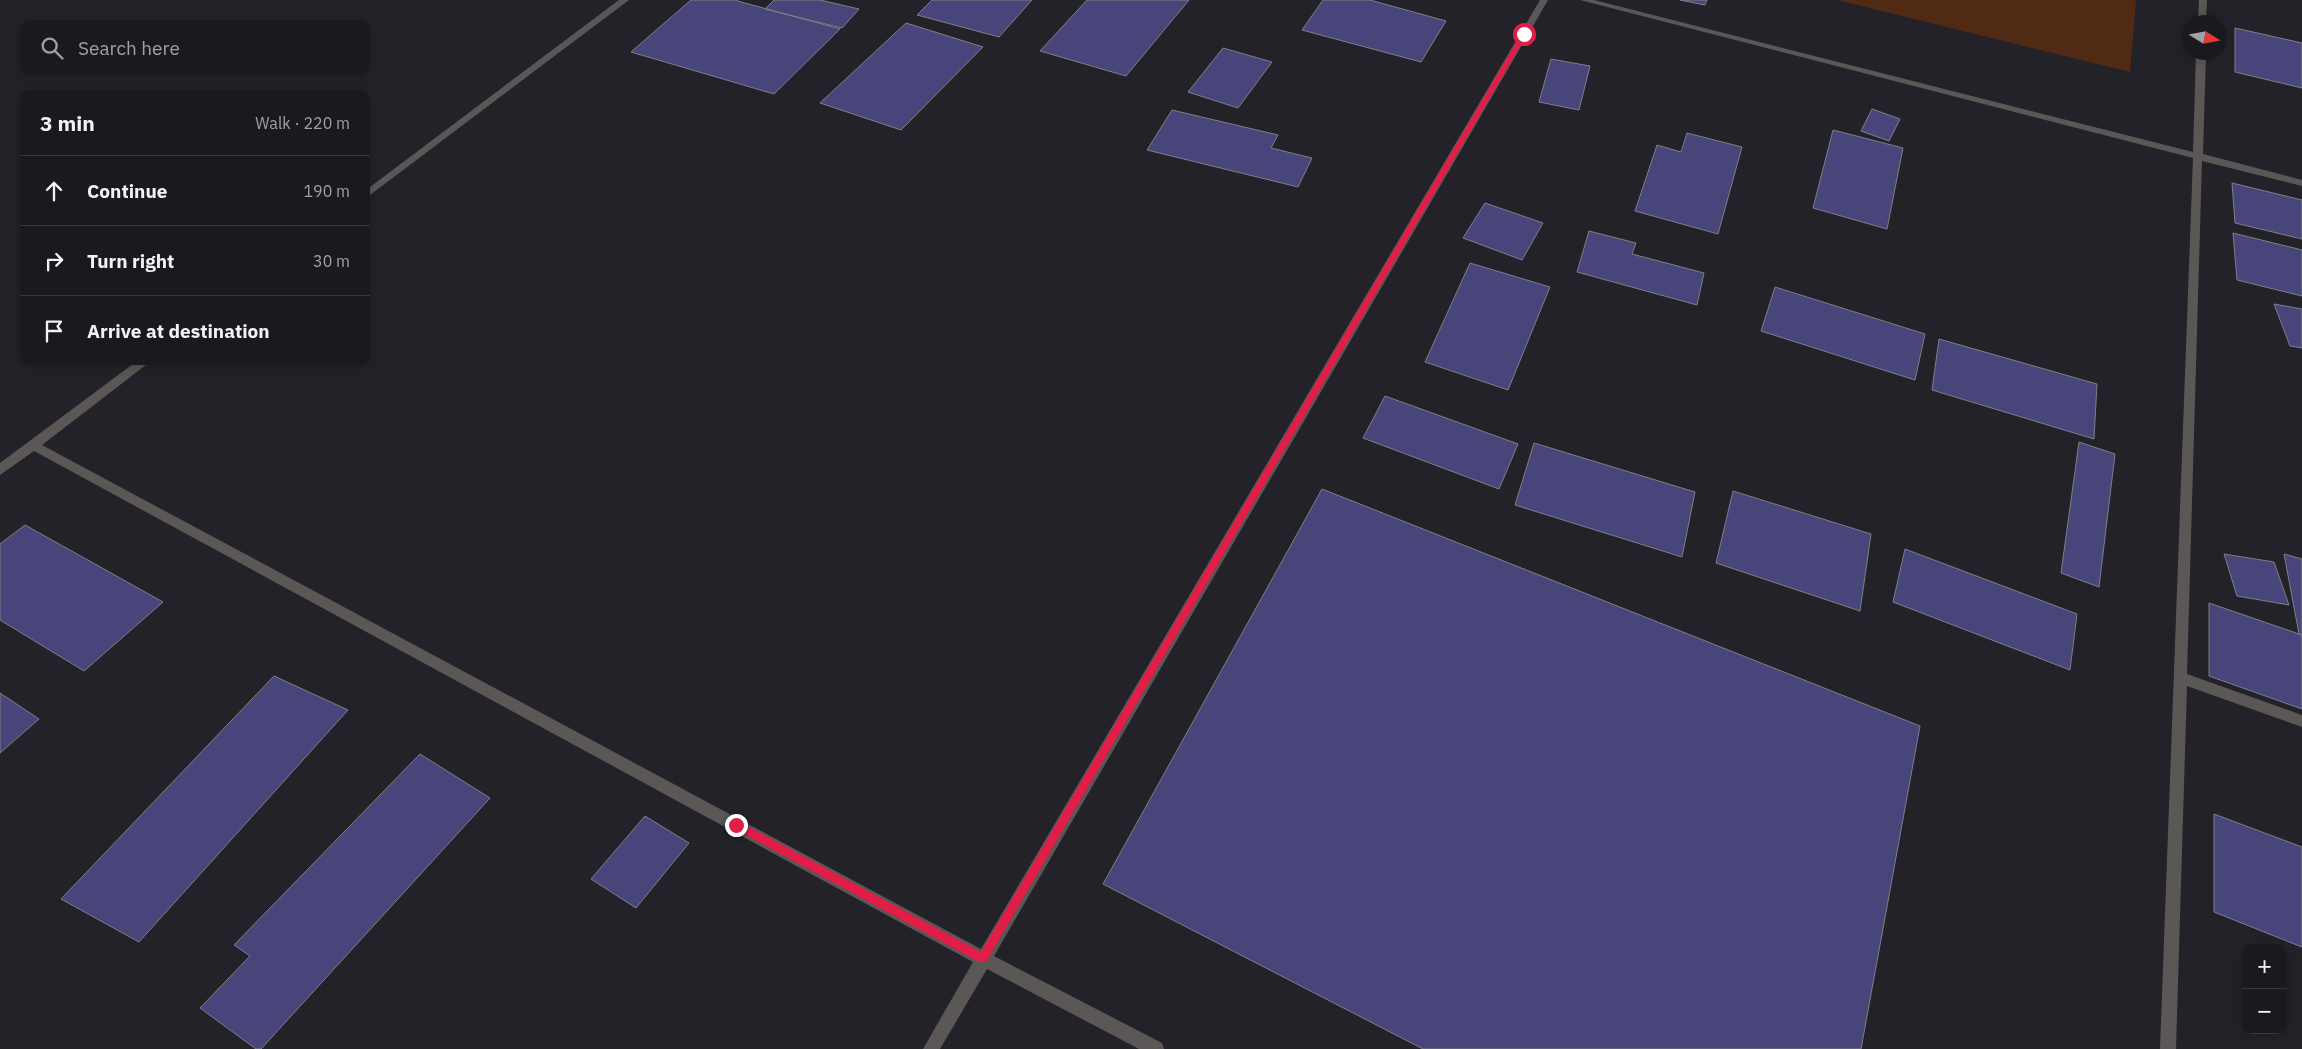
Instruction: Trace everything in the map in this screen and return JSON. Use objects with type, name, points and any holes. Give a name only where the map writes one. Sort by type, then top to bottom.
[{"type":"street","points":[[370,192],[626,0]]},
{"type":"street","points":[[931,1049],[982,958],[1544,0]]},
{"type":"street","points":[[1584,0],[2302,183]]},
{"type":"street","points":[[2202,15],[2203,0]]},
{"type":"street","points":[[2168,1049],[2201,60]]},
{"type":"street","points":[[0,470],[140,365]]},
{"type":"street","points":[[33,445],[982,958],[1156,1049]]},
{"type":"street","points":[[2181,678],[2302,721]]},
{"type":"shaded area","points":[[1837,0],[2136,0],[2130,72]]},
{"type":"building","points":[[691,0],[734,0],[840,29],[774,94],[631,52]]},
{"type":"building","points":[[774,0],[820,0],[859,9],[842,28],[765,9]]},
{"type":"building","points":[[932,0],[1032,0],[999,37],[917,15]]},
{"type":"building","points":[[1087,0],[1189,0],[1126,76],[1040,51]]},
{"type":"building","points":[[1323,0],[1370,0],[1446,21],[1421,62],[1302,30]]},
{"type":"building","points":[[1680,0],[1707,0],[1705,5]]},
{"type":"building","points":[[906,23],[983,47],[901,130],[820,103]]},
{"type":"building","points":[[2235,28],[2302,43],[2302,88],[2235,72]]},
{"type":"building","points":[[1223,48],[1272,62],[1238,108],[1188,92]]},
{"type":"building","points":[[1551,59],[1590,66],[1579,110],[1539,102]]},
{"type":"building","points":[[1872,109],[1900,119],[1889,141],[1861,131]]},
{"type":"building","points":[[1172,110],[1278,135],[1271,148],[1312,158],[1298,187],[1147,150]]},
{"type":"building","points":[[1833,130],[1903,148],[1887,229],[1813,208]]},
{"type":"building","points":[[1687,133],[1742,147],[1718,234],[1635,211],[1657,145],[1681,152]]},
{"type":"building","points":[[2232,183],[2302,200],[2302,239],[2235,223]]},
{"type":"building","points":[[1485,203],[1543,223],[1522,260],[1463,238]]},
{"type":"building","points":[[1589,231],[1636,243],[1632,254],[1704,273],[1697,305],[1577,272]]},
{"type":"building","points":[[2233,233],[2302,250],[2302,296],[2237,280]]},
{"type":"building","points":[[1470,263],[1550,287],[1508,390],[1425,362]]},
{"type":"building","points":[[1775,287],[1925,334],[1915,380],[1761,331]]},
{"type":"building","points":[[2274,304],[2302,309],[2302,348],[2290,346]]},
{"type":"building","points":[[1939,339],[2097,384],[2094,439],[1932,390]]},
{"type":"building","points":[[1385,396],[1518,444],[1499,489],[1363,438]]},
{"type":"building","points":[[2079,442],[2115,454],[2099,587],[2061,573]]},
{"type":"building","points":[[1534,443],[1695,492],[1682,557],[1515,505]]},
{"type":"building","points":[[1322,489],[1920,726],[1861,1049],[1423,1049],[1103,884]]},
{"type":"building","points":[[1733,491],[1871,534],[1860,611],[1716,563]]},
{"type":"building","points":[[25,525],[163,602],[84,671],[0,620],[0,544]]},
{"type":"building","points":[[1905,549],[2077,614],[2070,670],[1893,602]]},
{"type":"building","points":[[2224,554],[2274,562],[2289,605],[2237,596]]},
{"type":"building","points":[[2284,554],[2302,559],[2302,635],[2299,634]]},
{"type":"building","points":[[2209,603],[2302,635],[2302,709],[2209,676]]},
{"type":"building","points":[[274,676],[348,710],[139,942],[61,899]]},
{"type":"building","points":[[0,693],[39,719],[0,753]]},
{"type":"building","points":[[420,754],[490,798],[261,1049],[256,1049],[200,1008],[250,956],[234,945]]},
{"type":"building","points":[[2214,814],[2302,847],[2302,947],[2214,912]]},
{"type":"building","points":[[645,816],[689,843],[636,908],[591,879]]},
{"type":"route","points":[[736,825],[982,958],[1524,34]]}]
